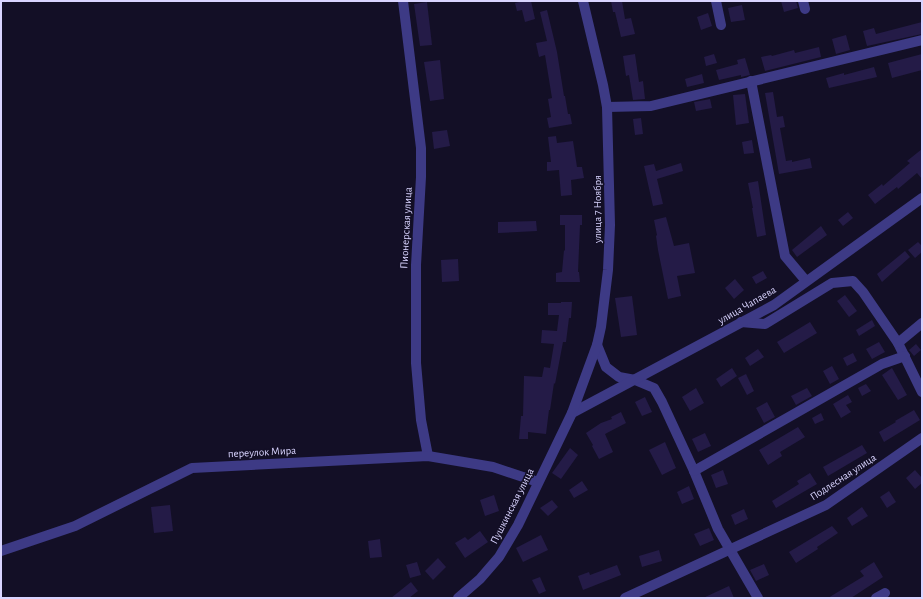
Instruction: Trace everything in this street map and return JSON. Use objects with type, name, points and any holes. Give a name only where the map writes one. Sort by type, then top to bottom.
[{"type":"street","name":"Пионерская улица","points":[[403,1],[421,148],[421,177],[416,265],[416,363],[421,420],[428,456]]},
{"type":"street","name":"улица 7 Ноября","points":[[572,413],[597,345],[601,327],[608,270],[610,232],[607,107],[602,79],[583,1]]},
{"type":"street","points":[[716,1],[721,25]]},
{"type":"street","points":[[607,107],[651,106],[922,40]]},
{"type":"street","points":[[751,81],[786,256],[806,281]]},
{"type":"street","name":"улица Чапаева","points":[[572,413],[774,305],[922,198]]},
{"type":"street","points":[[741,322],[764,324],[832,283],[853,281],[863,292],[898,343],[922,392]]},
{"type":"street","points":[[898,343],[922,323]]},
{"type":"street","points":[[597,345],[606,368],[619,377],[636,380],[654,388],[694,471],[718,529],[758,598]]},
{"type":"street","points":[[694,471],[882,364],[905,356]]},
{"type":"street","name":"Пушкинская улица","points":[[458,598],[480,579],[499,557],[518,525],[572,413]]},
{"type":"street","name":"Подлесная улица","points":[[625,598],[826,505],[922,438]]},
{"type":"street","name":"переулок Мира","points":[[1,551],[75,526],[192,468],[428,456],[493,467],[538,482]]},
{"type":"building","points":[[531,1],[535,19],[525,22],[522,10],[517,11],[515,3]]},
{"type":"building","points":[[611,1],[622,1],[625,19],[631,18],[635,34],[621,37]]},
{"type":"building","points":[[781,1],[796,1],[798,8],[784,12]]},
{"type":"building","points":[[427,2],[432,45],[420,46],[414,4]]},
{"type":"building","points":[[742,5],[745,20],[731,22],[728,8]]},
{"type":"building","points":[[547,10],[557,52],[564,96],[572,124],[549,128],[547,118],[551,117],[548,99],[552,98],[545,55],[539,57],[536,43],[547,41],[540,12]]},
{"type":"building","points":[[708,13],[712,26],[701,30],[697,17]]},
{"type":"building","points":[[922,22],[922,34],[867,46],[863,31],[874,28],[876,34]]},
{"type":"building","points":[[846,35],[850,50],[836,54],[832,39]]},
{"type":"building","points":[[819,47],[821,57],[765,71],[761,57],[772,56],[794,50],[795,53]]},
{"type":"building","points":[[635,54],[639,82],[643,81],[645,99],[633,100],[629,75],[626,76],[623,56]]},
{"type":"building","points":[[714,54],[717,63],[706,66],[704,57]]},
{"type":"building","points":[[922,54],[922,70],[892,78],[888,63]]},
{"type":"building","points":[[745,58],[750,75],[741,77],[741,75],[719,80],[716,70],[738,64],[737,60]]},
{"type":"building","points":[[440,60],[444,99],[430,101],[424,62]]},
{"type":"building","points":[[874,67],[877,77],[829,88],[826,78]]},
{"type":"building","points":[[702,74],[704,83],[687,87],[685,79]]},
{"type":"building","points":[[773,92],[777,117],[783,116],[785,127],[780,128],[786,161],[792,160],[792,162],[810,158],[812,168],[779,174],[765,93]]},
{"type":"building","points":[[745,94],[749,123],[736,125],[733,95]]},
{"type":"building","points":[[710,99],[712,108],[696,111],[694,102]]},
{"type":"building","points":[[641,118],[643,134],[635,135],[633,119]]},
{"type":"building","points":[[447,130],[450,146],[434,149],[432,132]]},
{"type":"building","points":[[556,136],[557,143],[573,141],[577,167],[582,167],[584,178],[571,180],[572,195],[561,196],[559,170],[547,171],[547,162],[551,162],[548,137]]},
{"type":"building","points":[[752,140],[754,153],[744,154],[742,142]]},
{"type":"building","points":[[922,149],[922,179],[917,173],[898,189],[897,187],[875,204],[868,195],[882,184],[883,186],[910,163],[907,161]]},
{"type":"building","points":[[681,163],[683,171],[657,179],[663,204],[653,206],[644,166],[654,164],[656,171]]},
{"type":"building","points":[[758,181],[766,235],[757,237],[748,183]]},
{"type":"building","points":[[848,212],[853,218],[843,226],[838,220]]},
{"type":"building","points":[[560,215],[582,215],[582,225],[580,225],[578,272],[580,282],[556,282],[556,273],[562,272],[564,250],[565,251],[565,225],[560,225]]},
{"type":"building","points":[[666,217],[674,246],[689,243],[695,273],[677,276],[681,296],[668,299],[658,250],[654,220]]},
{"type":"building","points":[[536,221],[537,231],[498,233],[498,222]]},
{"type":"building","points":[[821,226],[827,235],[797,257],[792,250]]},
{"type":"building","points":[[918,242],[922,246],[922,252],[915,258],[908,250]]},
{"type":"building","points":[[905,251],[910,257],[882,282],[877,274]]},
{"type":"building","points":[[458,259],[459,281],[442,282],[441,260]]},
{"type":"building","points":[[763,271],[767,278],[756,284],[752,277]]},
{"type":"building","points":[[735,279],[744,290],[734,299],[725,288]]},
{"type":"building","points":[[845,295],[857,311],[849,317],[837,301]]},
{"type":"building","points":[[632,296],[637,335],[621,337],[615,298]]},
{"type":"building","points":[[572,302],[571,318],[569,318],[566,342],[563,342],[555,384],[554,383],[546,434],[528,432],[528,439],[519,439],[521,416],[523,416],[524,376],[542,377],[544,367],[550,368],[554,344],[541,343],[542,330],[557,331],[559,315],[548,315],[548,303]]},
{"type":"building","points":[[872,320],[875,326],[859,336],[856,330]]},
{"type":"building","points":[[810,322],[817,333],[784,353],[777,342]]},
{"type":"building","points":[[879,342],[885,352],[872,359],[866,349]]},
{"type":"building","points":[[916,344],[921,350],[914,356],[909,350]]},
{"type":"building","points":[[758,349],[764,357],[750,366],[745,358]]},
{"type":"building","points":[[853,353],[857,361],[847,366],[843,358]]},
{"type":"building","points":[[832,366],[839,379],[830,384],[823,371]]},
{"type":"building","points":[[732,368],[737,376],[721,387],[716,379]]},
{"type":"building","points":[[892,368],[907,395],[898,400],[882,375]]},
{"type":"building","points":[[746,374],[754,391],[747,395],[738,378]]},
{"type":"building","points":[[866,384],[871,391],[862,396],[858,388]]},
{"type":"building","points":[[696,388],[704,403],[690,411],[682,397]]},
{"type":"building","points":[[807,388],[812,396],[796,405],[791,396]]},
{"type":"building","points":[[848,395],[852,402],[846,405],[851,412],[841,418],[833,404]]},
{"type":"building","points":[[645,397],[652,412],[642,416],[635,402]]},
{"type":"building","points":[[767,402],[775,417],[764,423],[756,408]]},
{"type":"building","points":[[914,410],[920,420],[884,442],[879,432]]},
{"type":"building","points":[[621,412],[626,423],[605,434],[613,452],[599,459],[586,433],[601,423],[612,419],[611,417]]},
{"type":"building","points":[[821,413],[824,420],[815,424],[812,418]]},
{"type":"building","points":[[798,427],[805,437],[780,452],[782,456],[768,465],[759,450]]},
{"type":"building","points":[[705,433],[711,446],[698,452],[692,439]]},
{"type":"building","points":[[665,442],[676,468],[662,475],[649,450]]},
{"type":"building","points":[[862,445],[867,453],[828,476],[823,467]]},
{"type":"building","points":[[570,448],[578,455],[561,479],[552,473]]},
{"type":"building","points":[[723,470],[728,484],[716,488],[711,475]]},
{"type":"building","points":[[915,470],[922,478],[922,483],[915,489],[906,478]]},
{"type":"building","points":[[810,473],[817,484],[776,508],[772,501],[799,484],[797,481]]},
{"type":"building","points":[[582,481],[588,490],[574,498],[569,490]]},
{"type":"building","points":[[689,486],[694,499],[682,504],[677,492]]},
{"type":"building","points":[[889,491],[896,502],[887,508],[880,497]]},
{"type":"building","points":[[494,495],[499,511],[485,516],[480,500]]},
{"type":"building","points":[[552,500],[558,507],[548,516],[540,508]]},
{"type":"building","points":[[170,505],[173,531],[154,533],[151,507]]},
{"type":"building","points":[[862,507],[868,516],[852,526],[847,518]]},
{"type":"building","points":[[744,509],[748,519],[735,525],[731,515]]},
{"type":"building","points":[[832,526],[838,533],[817,547],[818,549],[796,563],[789,552]]},
{"type":"building","points":[[709,528],[714,540],[700,546],[694,534]]},
{"type":"building","points":[[480,531],[488,542],[465,558],[455,543],[465,537],[468,540]]},
{"type":"building","points":[[541,535],[548,550],[523,562],[516,548]]},
{"type":"building","points":[[380,539],[382,557],[370,558],[368,541]]},
{"type":"building","points":[[659,550],[662,561],[642,567],[639,556]]},
{"type":"building","points":[[438,558],[446,567],[433,580],[425,571]]},
{"type":"building","points":[[417,562],[421,575],[410,578],[406,565]]},
{"type":"building","points":[[874,562],[883,577],[851,598],[828,598],[864,576],[860,571]]},
{"type":"building","points":[[764,564],[769,575],[756,581],[750,570]]},
{"type":"building","points":[[617,565],[621,575],[583,590],[578,576],[589,572],[590,575]]},
{"type":"building","points":[[540,577],[546,591],[539,594],[532,580]]},
{"type":"building","points":[[411,582],[418,591],[409,598],[391,598]]},
{"type":"building","points":[[729,586],[734,598],[703,598]]}]
